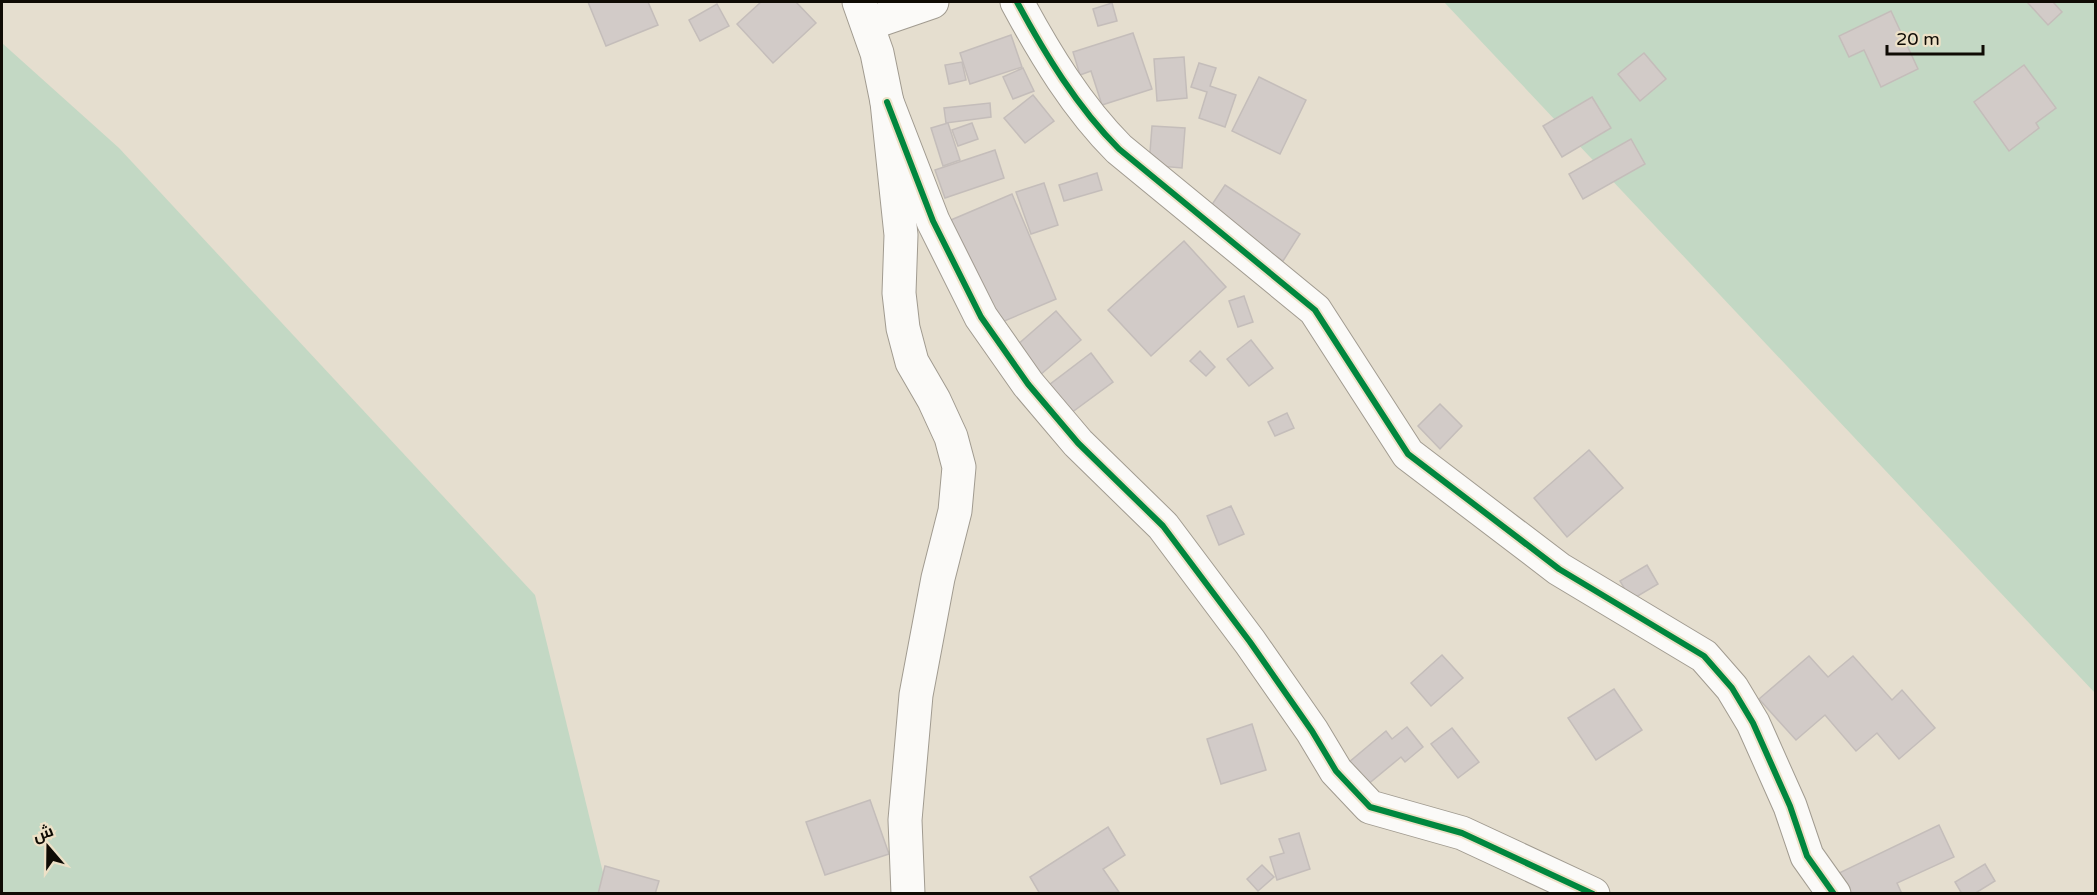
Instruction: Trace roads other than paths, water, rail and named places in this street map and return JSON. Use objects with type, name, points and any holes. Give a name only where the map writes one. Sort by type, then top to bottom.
[{"type":"street","points":[[908,894],[905,820],[916,695],[938,578],[954,511],[959,467],[951,437],[934,400],[912,362],[903,328],[899,293],[901,235],[886,102],[877,53],[863,13],[932,2]]},
{"type":"street","points":[[1017,2],[1036,38],[1097,127],[1119,149],[1316,310],[1408,454],[1559,569],[1704,656],[1732,688],[1753,723],[1790,806],[1807,856],[1834,894]]},
{"type":"street","points":[[886,102],[933,221],[981,317],[1028,384],[1071,434],[1163,526],[1256,651],[1312,731],[1335,771],[1370,807],[1462,833],[1593,894]]}]
